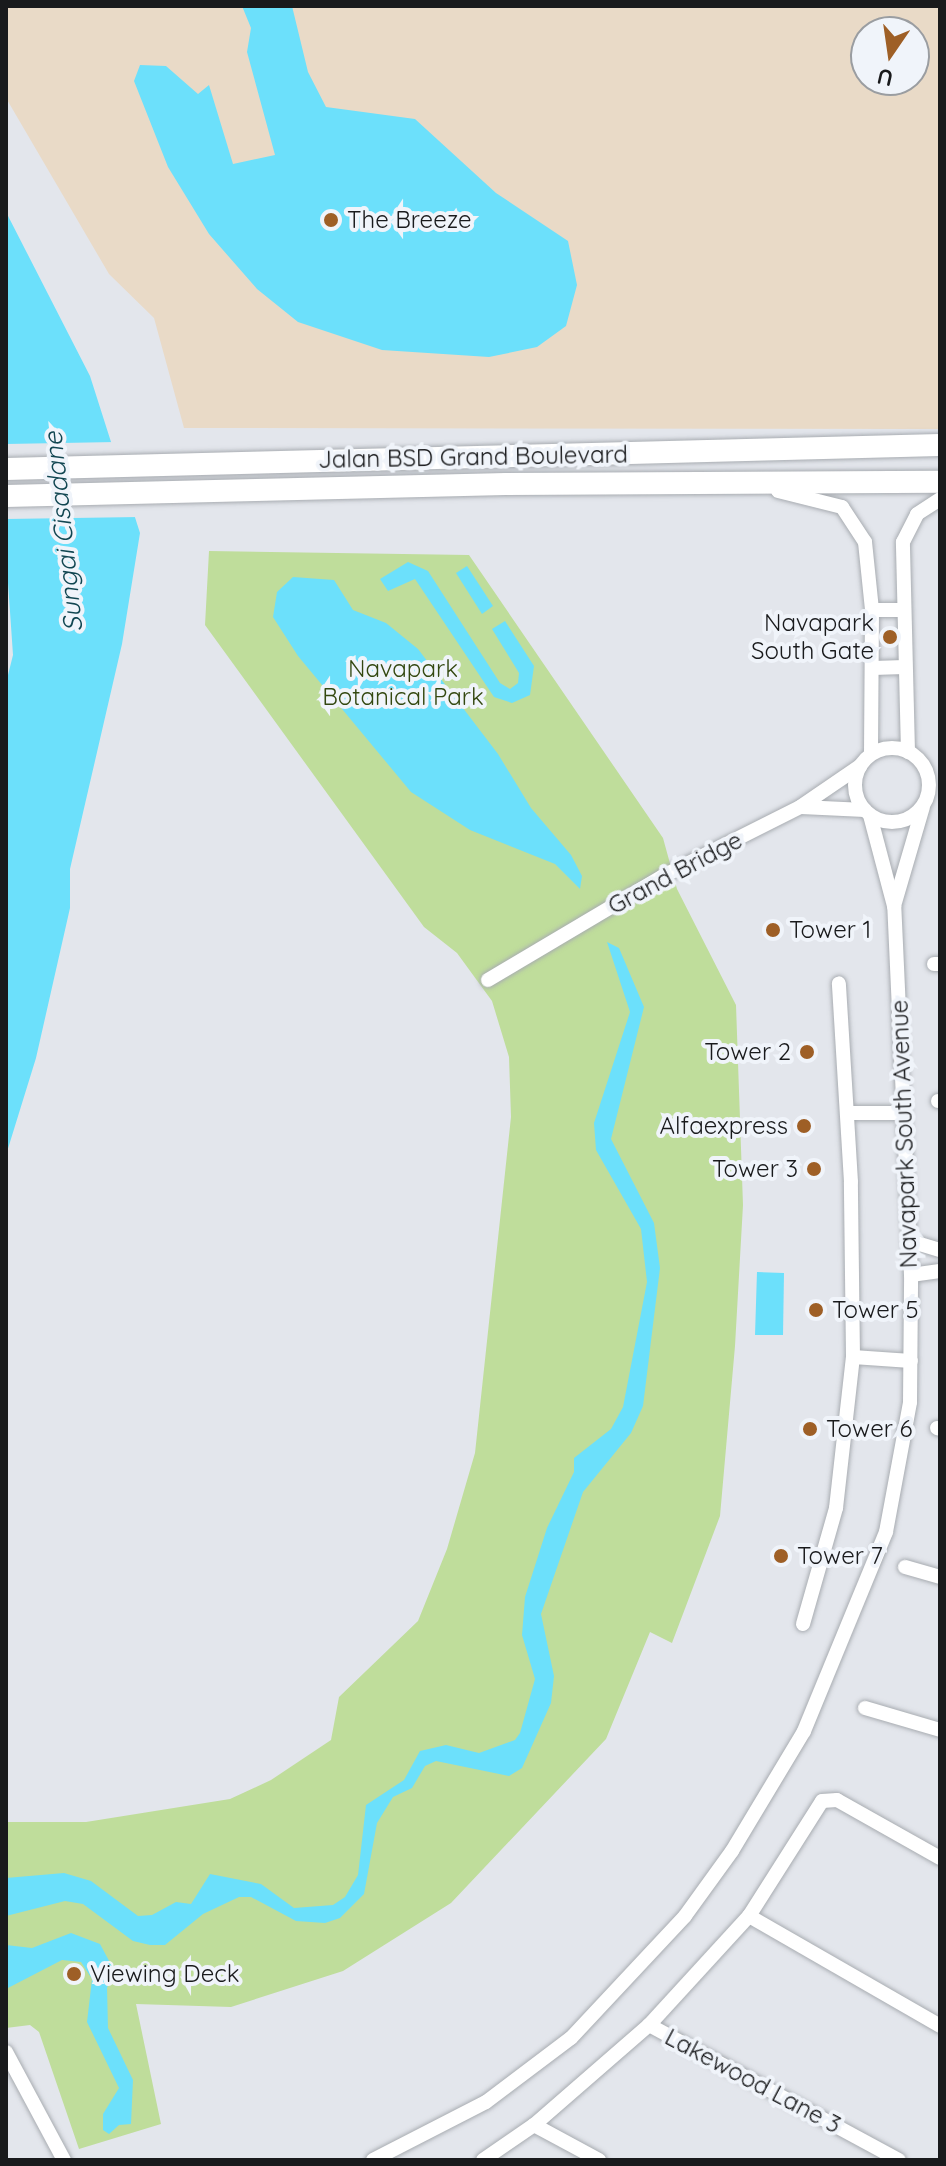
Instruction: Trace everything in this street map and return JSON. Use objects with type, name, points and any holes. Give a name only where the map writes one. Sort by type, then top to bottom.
[{"type":"main road","name":"Jalan BSD Grand Boulevard","points":[[6,469],[940,445]]},
{"type":"main road","name":"Jalan BSD Grand Boulevard","points":[[6,496],[489,484],[940,482]]},
{"type":"street","points":[[718,485],[791,493],[842,507],[865,542],[872,610],[871,754]]},
{"type":"street","points":[[908,752],[903,542],[917,514],[940,499]]},
{"type":"street","points":[[872,610],[904,610]]},
{"type":"street","points":[[873,668],[905,667]]},
{"type":"street","points":[[800,807],[867,812],[900,821],[925,802],[926,770],[908,752],[889,748],[871,754],[860,766],[854,786],[867,812]]},
{"type":"street","name":"Grand Bridge","points":[[488,980],[663,876],[800,807],[860,766]]},
{"type":"street","name":"Navapark South Avenue","points":[[894,906],[925,802]]},
{"type":"street","name":"Navapark South Avenue","points":[[373,2160],[396,2156],[486,2102],[571,2038],[637,1974],[732,1851],[804,1731],[886,1532],[907,1424],[911,1275],[894,906],[867,812]]},
{"type":"street","points":[[803,1624],[836,1508],[853,1357],[848,1113],[839,983]]},
{"type":"street","points":[[848,1113],[904,1113]]},
{"type":"street","points":[[910,1241],[940,1250]]},
{"type":"street","points":[[911,1275],[940,1271]]},
{"type":"street","points":[[853,1357],[911,1361]]},
{"type":"street","points":[[905,1567],[940,1577]]},
{"type":"street","points":[[865,1708],[940,1730]]},
{"type":"street","points":[[483,2160],[534,2125],[649,2025],[749,1916],[813,1809],[822,1801],[837,1800],[940,1858]]},
{"type":"street","points":[[749,1916],[940,2026]]},
{"type":"street","name":"Lakewood Lane 3","points":[[649,2025],[899,2160]]},
{"type":"street","points":[[8,2054],[64,2160]]},
{"type":"street","points":[[534,2125],[599,2160]]},
{"type":"shaded area","name":"The Breeze","points":[[6,6],[940,6],[940,429],[184,428],[154,318],[109,274],[6,98]]},
{"type":"green space","name":"Navapark Botanical Park","points":[[209,551],[469,555],[663,838],[677,889],[736,1005],[743,1205],[735,1346],[720,1516],[672,1643],[650,1632],[606,1739],[451,1903],[343,1971],[231,2007],[136,2004],[161,2124],[79,2149],[39,2032],[30,2025],[6,2028],[6,1822],[86,1822],[230,1799],[271,1780],[331,1740],[339,1697],[418,1621],[447,1549],[475,1453],[511,1117],[509,1057],[492,1001],[457,953],[424,927],[205,625]]},
{"type":"water","points":[[242,6],[292,6],[308,72],[326,107],[415,119],[496,193],[568,241],[577,285],[566,326],[537,347],[489,357],[382,350],[298,322],[257,289],[209,234],[168,167],[134,81],[140,65],[166,66],[198,94],[209,85],[233,164],[275,155],[247,52],[251,28]]},
{"type":"water","name":"Sungai Cisadane","points":[[6,212],[90,376],[140,533],[122,644],[70,869],[70,908],[36,1058],[6,1155],[6,683],[13,655],[6,554]]},
{"type":"water","points":[[408,562],[428,571],[500,683],[510,689],[518,683],[519,673],[492,629],[505,621],[534,666],[530,695],[512,703],[494,697],[415,579],[388,591],[380,579]]},
{"type":"water","points":[[467,566],[493,606],[482,614],[456,573]]},
{"type":"water","points":[[293,577],[334,580],[353,610],[386,623],[418,649],[498,754],[531,808],[571,855],[582,876],[580,889],[555,864],[470,830],[411,792],[298,656],[273,617],[277,592]]},
{"type":"water","points":[[607,942],[619,948],[644,1007],[611,1139],[654,1223],[660,1268],[643,1406],[631,1433],[583,1492],[541,1614],[554,1676],[551,1703],[522,1768],[509,1776],[436,1761],[425,1766],[412,1788],[393,1797],[377,1823],[364,1894],[340,1918],[325,1923],[296,1921],[251,1897],[239,1897],[203,1914],[165,1945],[150,1945],[133,1941],[83,1904],[65,1901],[6,1916],[6,1878],[64,1873],[91,1881],[138,1916],[152,1915],[176,1902],[191,1904],[210,1874],[261,1884],[294,1908],[333,1905],[345,1897],[358,1875],[366,1805],[404,1780],[420,1751],[446,1745],[479,1753],[515,1740],[520,1733],[535,1679],[522,1635],[525,1597],[547,1528],[574,1472],[574,1458],[611,1429],[623,1407],[647,1282],[641,1229],[596,1150],[594,1123],[630,1012]]},
{"type":"water","points":[[757,1272],[784,1273],[783,1335],[755,1335]]},
{"type":"water","points":[[71,1933],[100,1944],[114,1970],[107,1988],[108,2028],[133,2080],[131,2124],[119,2125],[109,2134],[103,2130],[103,2114],[119,2088],[87,2022],[92,1979],[81,1962],[62,1960],[6,1989],[6,1945],[32,1948]]},
{"type":"pier","points":[[116,442],[139,517],[6,519],[6,444]]},
{"type":"place","name":"The Breeze","points":[[331,220]]},
{"type":"place","name":"Navapark South Gate","points":[[890,637]]},
{"type":"place","name":"Tower 1","points":[[773,930]]},
{"type":"place","name":"Tower 2","points":[[807,1052]]},
{"type":"place","name":"Alfaexpress","points":[[804,1126]]},
{"type":"place","name":"Tower 3","points":[[814,1169]]},
{"type":"place","name":"Tower 5","points":[[816,1310]]},
{"type":"place","name":"Tower 6","points":[[810,1429]]},
{"type":"place","name":"Tower 7","points":[[781,1556]]},
{"type":"place","name":"Viewing Deck","points":[[74,1974]]}]
